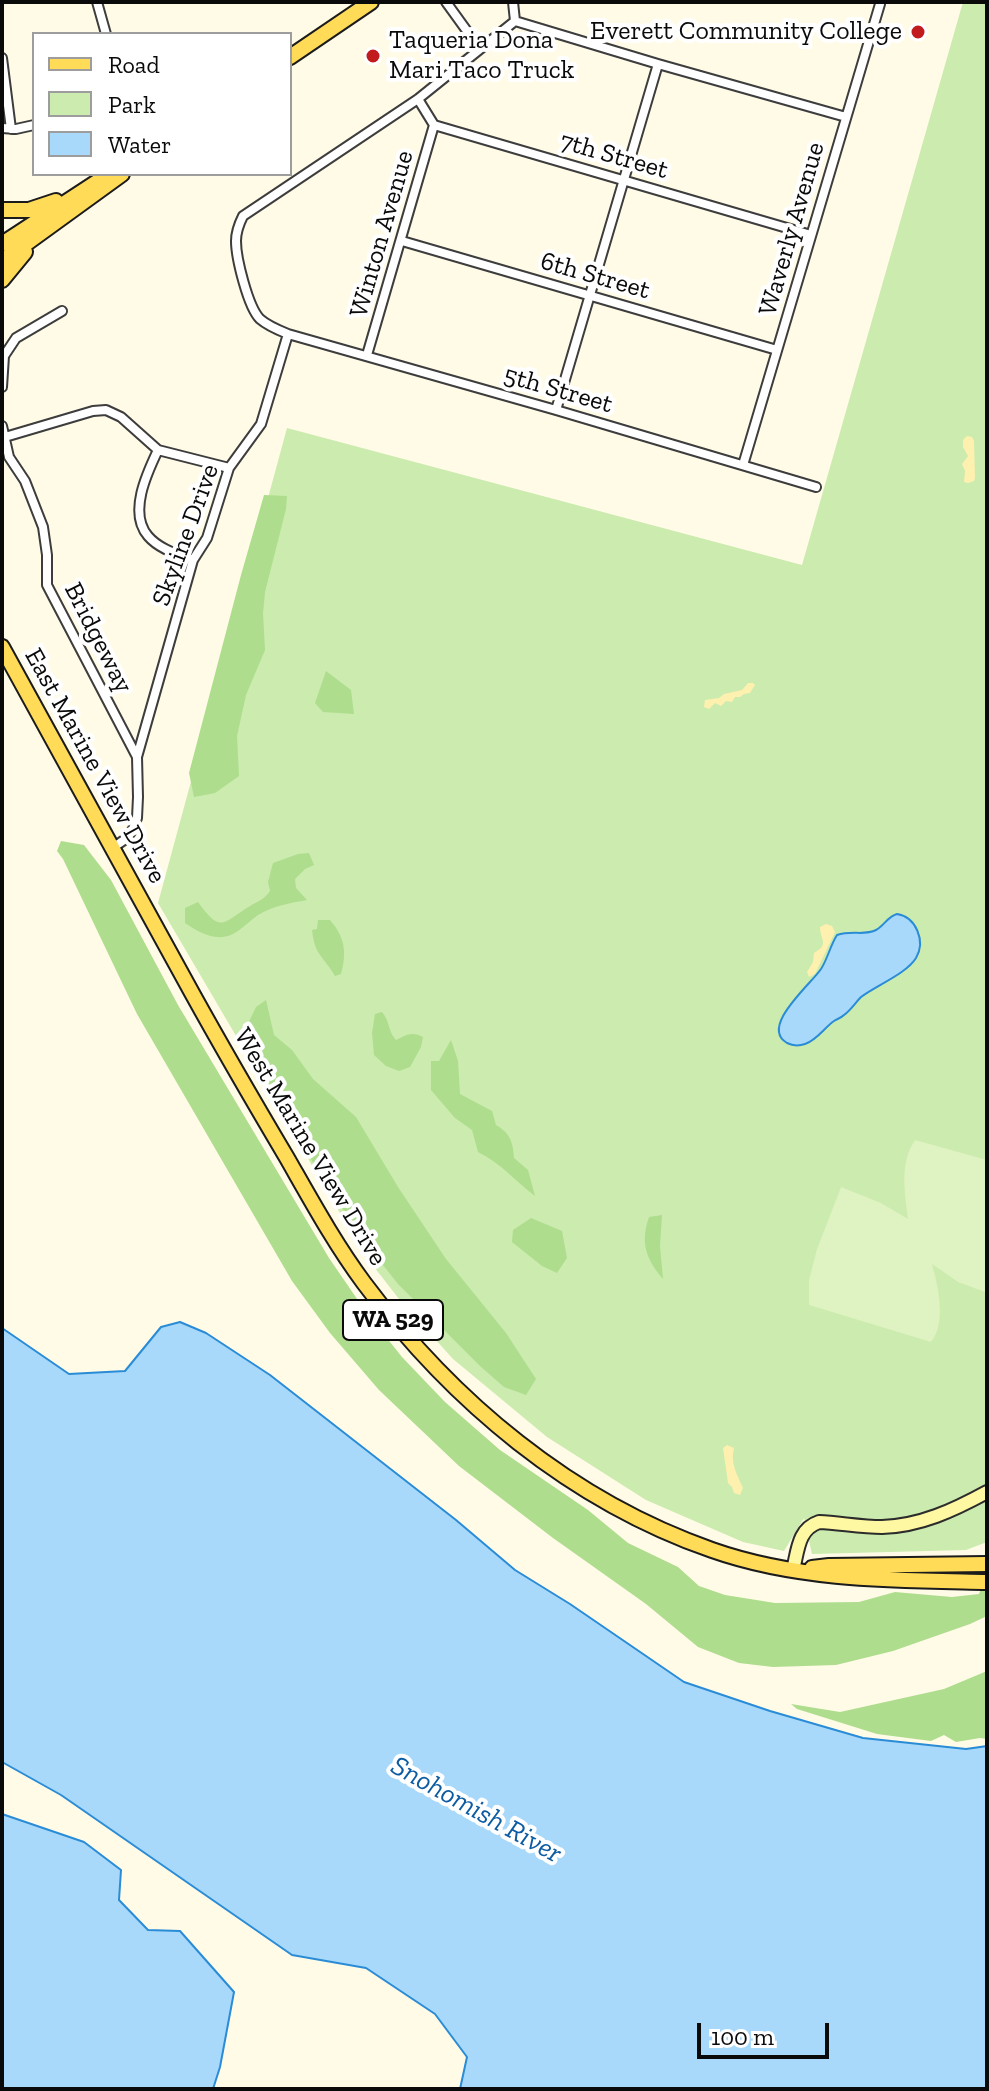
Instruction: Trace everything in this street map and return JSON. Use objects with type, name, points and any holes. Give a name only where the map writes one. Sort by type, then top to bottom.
[{"type":"main road","points":[[292,56],[371,2]]},
{"type":"main road","points":[[2,244],[106,176]]},
{"type":"main road","points":[[2,261],[119,176]]},
{"type":"main road","points":[[2,219],[52,203],[92,184]]},
{"type":"main road","points":[[2,210],[21,211]]},
{"type":"main road","points":[[2,280],[45,232]]},
{"type":"main road","name":"East Marine View Drive","points":[[2,647],[145,908]]},
{"type":"main road","name":"West Marine View Drive","points":[[145,908],[331,1234],[399,1328],[448,1382],[492,1423],[595,1495],[714,1551],[840,1578],[987,1582]]},
{"type":"main road","points":[[793,1570],[804,1530],[811,1524],[832,1522],[882,1527],[917,1522],[944,1514],[987,1492]]},
{"type":"main road","name":"West Marine View Drive","points":[[793,1570],[829,1566],[987,1564]]},
{"type":"street","points":[[97,2],[105,32]]},
{"type":"street","points":[[446,2],[480,49]]},
{"type":"street","points":[[513,2],[515,21],[846,117]]},
{"type":"street","name":"Waverly Avenue","points":[[743,465],[880,4]]},
{"type":"street","name":"5th Street","points":[[515,21],[418,99],[243,216],[236,244],[249,302],[260,319],[288,334],[816,487]]},
{"type":"street","points":[[2,58],[6,128],[32,125]]},
{"type":"street","points":[[556,410],[658,64]]},
{"type":"street","points":[[418,99],[434,125]]},
{"type":"street","name":"7th Street","points":[[434,125],[811,235]]},
{"type":"street","name":"Winton Avenue","points":[[367,355],[434,125]]},
{"type":"street","name":"6th Street","points":[[402,241],[777,350]]},
{"type":"street","points":[[2,387],[4,356],[16,338],[62,311]]},
{"type":"street","name":"Skyline Drive","points":[[137,757],[193,560],[207,538],[229,468],[261,424],[288,334]]},
{"type":"street","points":[[5,437],[106,410],[121,417],[158,450],[229,468]]},
{"type":"street","name":"Bridgeway","points":[[2,426],[9,457],[25,481],[43,527],[47,585],[137,757],[137,818],[127,838],[111,849]]},
{"type":"street","points":[[158,450],[139,505],[140,520],[144,530],[158,544],[193,560]]},
{"type":"green space","points":[[963,2],[987,2],[987,1542],[966,1550],[812,1554],[804,1518],[784,1551],[743,1542],[646,1500],[547,1437],[453,1359],[364,1254],[158,903],[287,428],[802,565]]},
{"type":"green space","points":[[264,495],[287,496],[286,509],[265,592],[265,650],[246,695],[237,736],[239,776],[215,793],[194,797],[189,773]]},
{"type":"green space","points":[[326,671],[351,690],[354,714],[323,712],[315,703]]},
{"type":"green space","points":[[61,841],[84,845],[111,880],[178,1005],[329,1258],[366,1312],[402,1357],[445,1402],[500,1450],[588,1510],[628,1543],[678,1567],[699,1586],[725,1595],[775,1603],[859,1602],[895,1592],[952,1597],[979,1594],[987,1572],[987,1616],[893,1651],[836,1665],[773,1667],[739,1663],[698,1647],[646,1604],[459,1466],[379,1390],[330,1333],[292,1281],[137,1014],[57,851]]},
{"type":"green space","points":[[309,853],[314,865],[295,879],[296,888],[307,900],[264,912],[224,937],[204,934],[185,923],[185,908],[198,902],[212,919],[227,921],[268,894],[273,863]]},
{"type":"green space","points":[[318,920],[330,920],[342,939],[344,959],[341,974],[335,976],[317,949],[312,930],[317,929]]},
{"type":"green space","points":[[266,1000],[274,1035],[292,1050],[313,1079],[356,1117],[446,1259],[506,1333],[536,1379],[526,1395],[504,1387],[480,1366],[398,1284],[360,1236],[277,1106],[245,1030],[256,1007]]},
{"type":"green space","points":[[382,1012],[396,1040],[412,1034],[423,1037],[410,1067],[399,1071],[386,1066],[374,1055],[372,1033],[375,1014]]},
{"type":"green space","points":[[451,1040],[458,1061],[460,1094],[492,1111],[496,1125],[510,1138],[514,1158],[528,1170],[535,1196],[478,1152],[472,1130],[455,1118],[431,1090],[431,1061],[439,1061]]},
{"type":"green space","points":[[915,1140],[987,1160],[987,1290],[985,1292],[958,1282],[932,1264],[939,1293],[940,1315],[931,1342],[809,1305],[809,1280],[817,1249],[841,1187],[881,1203],[908,1219],[905,1169]]},
{"type":"green space","points":[[662,1215],[660,1246],[663,1279],[652,1265],[645,1243],[649,1217]]},
{"type":"green space","points":[[531,1218],[562,1231],[567,1258],[557,1273],[542,1266],[512,1242],[513,1230]]},
{"type":"green space","points":[[987,1671],[987,1739],[956,1742],[944,1735],[931,1741],[877,1734],[797,1709],[791,1704],[840,1712],[944,1689]]},
{"type":"sand","points":[[967,436],[974,441],[975,478],[968,483],[964,482],[962,464],[968,456],[963,447]]},
{"type":"sand","points":[[748,683],[755,685],[750,693],[735,697],[732,702],[726,701],[721,706],[715,703],[709,709],[704,707],[705,700],[742,690]]},
{"type":"sand","points":[[826,924],[832,926],[835,932],[815,974],[809,977],[807,972],[814,953],[823,944],[820,927]]},
{"type":"sand","points":[[727,1445],[734,1448],[736,1473],[743,1488],[740,1495],[734,1493],[728,1483],[723,1448]]},
{"type":"water","points":[[897,914],[914,925],[919,937],[919,951],[911,964],[861,997],[813,1040],[800,1045],[787,1043],[780,1036],[783,1017],[821,969],[837,935],[872,932]]},
{"type":"water","name":"Snohomish River","points":[[180,1322],[206,1333],[270,1375],[515,1570],[684,1682],[863,1738],[966,1749],[987,1746],[987,2089],[460,2089],[467,2057],[435,2014],[366,1968],[292,1955],[61,1795],[2,1762],[2,1328],[69,1374],[125,1371],[161,1327]]},
{"type":"water","points":[[2,1814],[84,1842],[121,1870],[119,1900],[148,1930],[180,1931],[234,1992],[213,2089],[2,2089]]},
{"type":"place","name":"Everett Community College","points":[[918,32]]},
{"type":"place","name":"Taqueria Dona Mari Taco Truck","points":[[373,56]]}]
